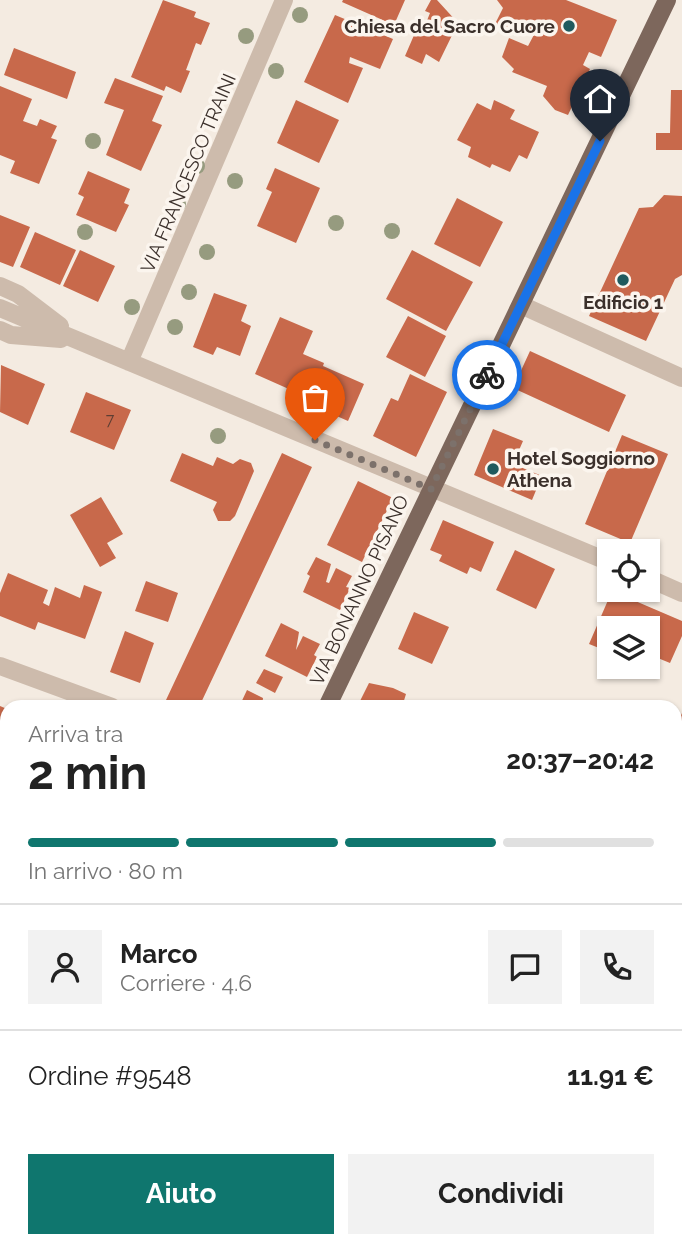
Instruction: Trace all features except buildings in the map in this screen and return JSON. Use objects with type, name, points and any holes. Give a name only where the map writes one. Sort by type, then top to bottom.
[{"type":"main road","name":"VIA BONANNO PISANO","points":[[330,700],[667,0]]},
{"type":"street","name":"VIA FRANCESCO TRAINI","points":[[129,362],[284,0]]},
{"type":"street","points":[[0,286],[18,294],[79,341]]},
{"type":"street","points":[[522,305],[682,378]]},
{"type":"street","points":[[0,308],[597,557]]},
{"type":"street","points":[[0,330],[10,335],[79,341]]},
{"type":"street","points":[[660,583],[682,593]]},
{"type":"street","points":[[0,666],[93,700]]},
{"type":"way so far","points":[[315,440],[431,489],[487,375]]},
{"type":"place","name":"Chiesa del Sacro Cuore","points":[[569,26]]},
{"type":"place","name":"Edificio 1","points":[[623,280]]},
{"type":"place","name":"Hotel Soggiorno Athena","points":[[493,469]]},
{"type":"route","points":[[487,375],[600,141]]}]
